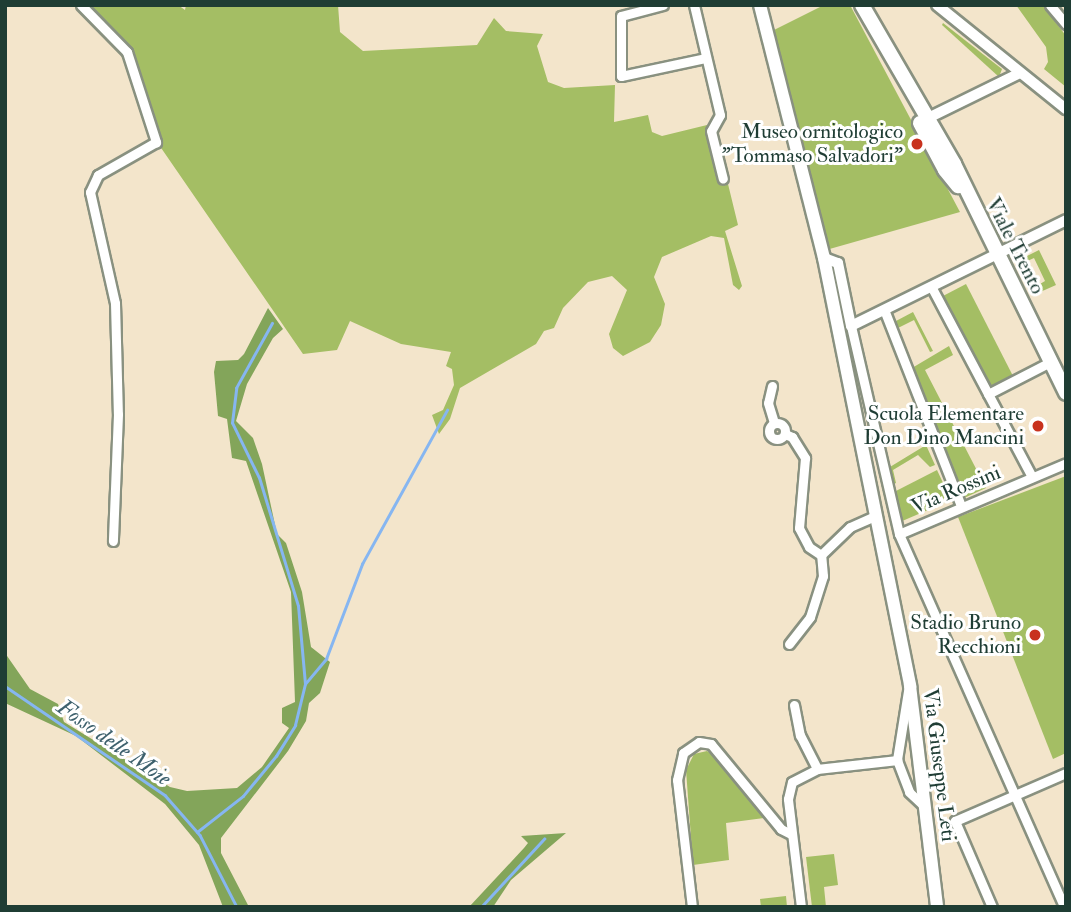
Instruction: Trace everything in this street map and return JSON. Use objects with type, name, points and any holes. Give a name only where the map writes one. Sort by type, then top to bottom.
[{"type":"main road","name":"Via Giuseppe Leti","points":[[760,5],[824,258],[910,686],[937,907]]},
{"type":"main road","name":"Viale Trento","points":[[862,5],[923,120],[944,170],[964,192],[1066,393]]},
{"type":"street","points":[[81,5],[127,52],[156,141],[150,148],[98,174],[90,192],[115,303],[118,414],[113,541]]},
{"type":"street","points":[[663,5],[621,16],[621,76],[706,58]]},
{"type":"street","points":[[694,5],[720,115],[710,131],[723,179]]},
{"type":"street","points":[[937,5],[1066,108]]},
{"type":"street","points":[[1050,5],[1066,24]]},
{"type":"street","points":[[923,120],[1020,73]]},
{"type":"street","points":[[851,326],[885,313],[1066,220]]},
{"type":"street","points":[[824,258],[838,263],[899,534],[1064,907]]},
{"type":"street","points":[[932,288],[1032,477]]},
{"type":"street","points":[[885,313],[961,506]]},
{"type":"street","points":[[988,394],[1050,362]]},
{"type":"street","points":[[772,386],[768,402],[774,423],[771,436],[792,437],[805,458],[799,528],[809,547],[821,555]]},
{"type":"street","name":"Via Rossini","points":[[899,534],[1066,463]]},
{"type":"street","points":[[821,555],[850,527],[875,516]]},
{"type":"street","points":[[789,644],[810,617],[823,576],[821,555]]},
{"type":"street","points":[[910,686],[897,760],[909,792],[925,807]]},
{"type":"street","points":[[794,705],[800,735],[817,769]]},
{"type":"street","points":[[692,907],[677,780],[682,753],[699,742],[711,744],[781,829],[791,834]]},
{"type":"street","points":[[801,907],[788,799],[792,782],[817,769],[897,760]]},
{"type":"street","points":[[992,907],[955,821],[1066,773]]},
{"type":"green space","points":[[83,5],[178,5],[185,10],[186,5],[338,5],[340,32],[363,51],[477,45],[494,18],[506,31],[543,34],[537,46],[548,82],[564,88],[615,85],[614,122],[648,115],[652,132],[662,136],[707,125],[715,169],[722,184],[728,184],[738,225],[725,231],[742,286],[739,290],[733,285],[724,238],[711,236],[662,257],[654,277],[665,304],[661,325],[650,342],[623,356],[613,348],[609,334],[627,290],[612,276],[588,282],[563,308],[554,328],[544,331],[536,344],[460,388],[450,419],[439,434],[432,415],[443,410],[454,385],[452,369],[446,366],[451,352],[401,344],[350,321],[337,350],[303,354],[157,142],[138,67],[129,51]]},
{"type":"green space","points":[[824,5],[850,5],[960,212],[826,250],[772,31]]},
{"type":"green space","points":[[1016,5],[1043,5],[1066,36],[1066,87],[1044,69],[1048,62],[1046,47]]},
{"type":"green space","points":[[943,23],[1002,69],[999,77],[942,25]]},
{"type":"green space","points":[[1039,250],[1056,285],[1038,293],[1035,287],[1045,281],[1034,258],[1023,263],[1021,259]]},
{"type":"green space","points":[[966,284],[1014,378],[991,390],[943,296]]},
{"type":"green space","points":[[268,308],[283,329],[273,338],[247,384],[236,421],[253,438],[262,464],[277,534],[286,543],[302,592],[311,647],[330,662],[320,693],[309,703],[306,721],[288,751],[221,838],[221,853],[249,907],[223,907],[199,845],[165,804],[76,736],[5,703],[5,653],[30,689],[58,704],[64,722],[170,787],[187,791],[237,788],[262,767],[289,728],[282,723],[282,708],[295,702],[291,592],[246,461],[232,458],[227,419],[218,416],[214,372],[216,361],[238,360],[244,354]]},
{"type":"green space","points":[[913,312],[933,351],[930,352],[914,320],[896,329],[896,321]]},
{"type":"green space","points":[[949,346],[953,355],[925,370],[986,488],[964,498],[934,437],[912,368]]},
{"type":"green space","points":[[926,445],[935,465],[930,467],[918,455],[893,470],[896,483],[890,486],[885,470]]},
{"type":"green space","points":[[937,470],[951,500],[900,522],[892,493]]},
{"type":"green space","name":"Stadio Bruno Recchioni","points":[[1066,476],[1066,753],[1053,759],[958,517]]},
{"type":"green space","points":[[707,751],[720,759],[764,818],[726,823],[729,860],[693,865],[686,770],[694,754]]},
{"type":"green space","points":[[566,833],[511,880],[493,907],[469,907],[528,843],[521,836]]},
{"type":"green space","points":[[834,854],[838,885],[824,887],[826,907],[812,907],[806,857]]},
{"type":"green space","points":[[786,896],[787,907],[761,907],[760,899]]},
{"type":"waterway","points":[[197,832],[243,796],[276,756],[295,725],[305,684],[298,606],[259,478],[232,423],[236,388],[272,323]]},
{"type":"waterway","points":[[305,684],[326,659],[362,564],[447,410]]},
{"type":"waterway","name":"Fosso delle Moie","points":[[5,686],[165,795],[200,835],[237,907]]},
{"type":"waterway","points":[[481,907],[544,839]]},
{"type":"place","name":"Museo ornitologico \"Tommaso Salvadori\"","points":[[917,144]]},
{"type":"place","name":"Scuola Elementare Don Dino Mancini","points":[[1038,426]]},
{"type":"place","name":"Stadio Bruno Recchioni","points":[[1035,635]]}]
